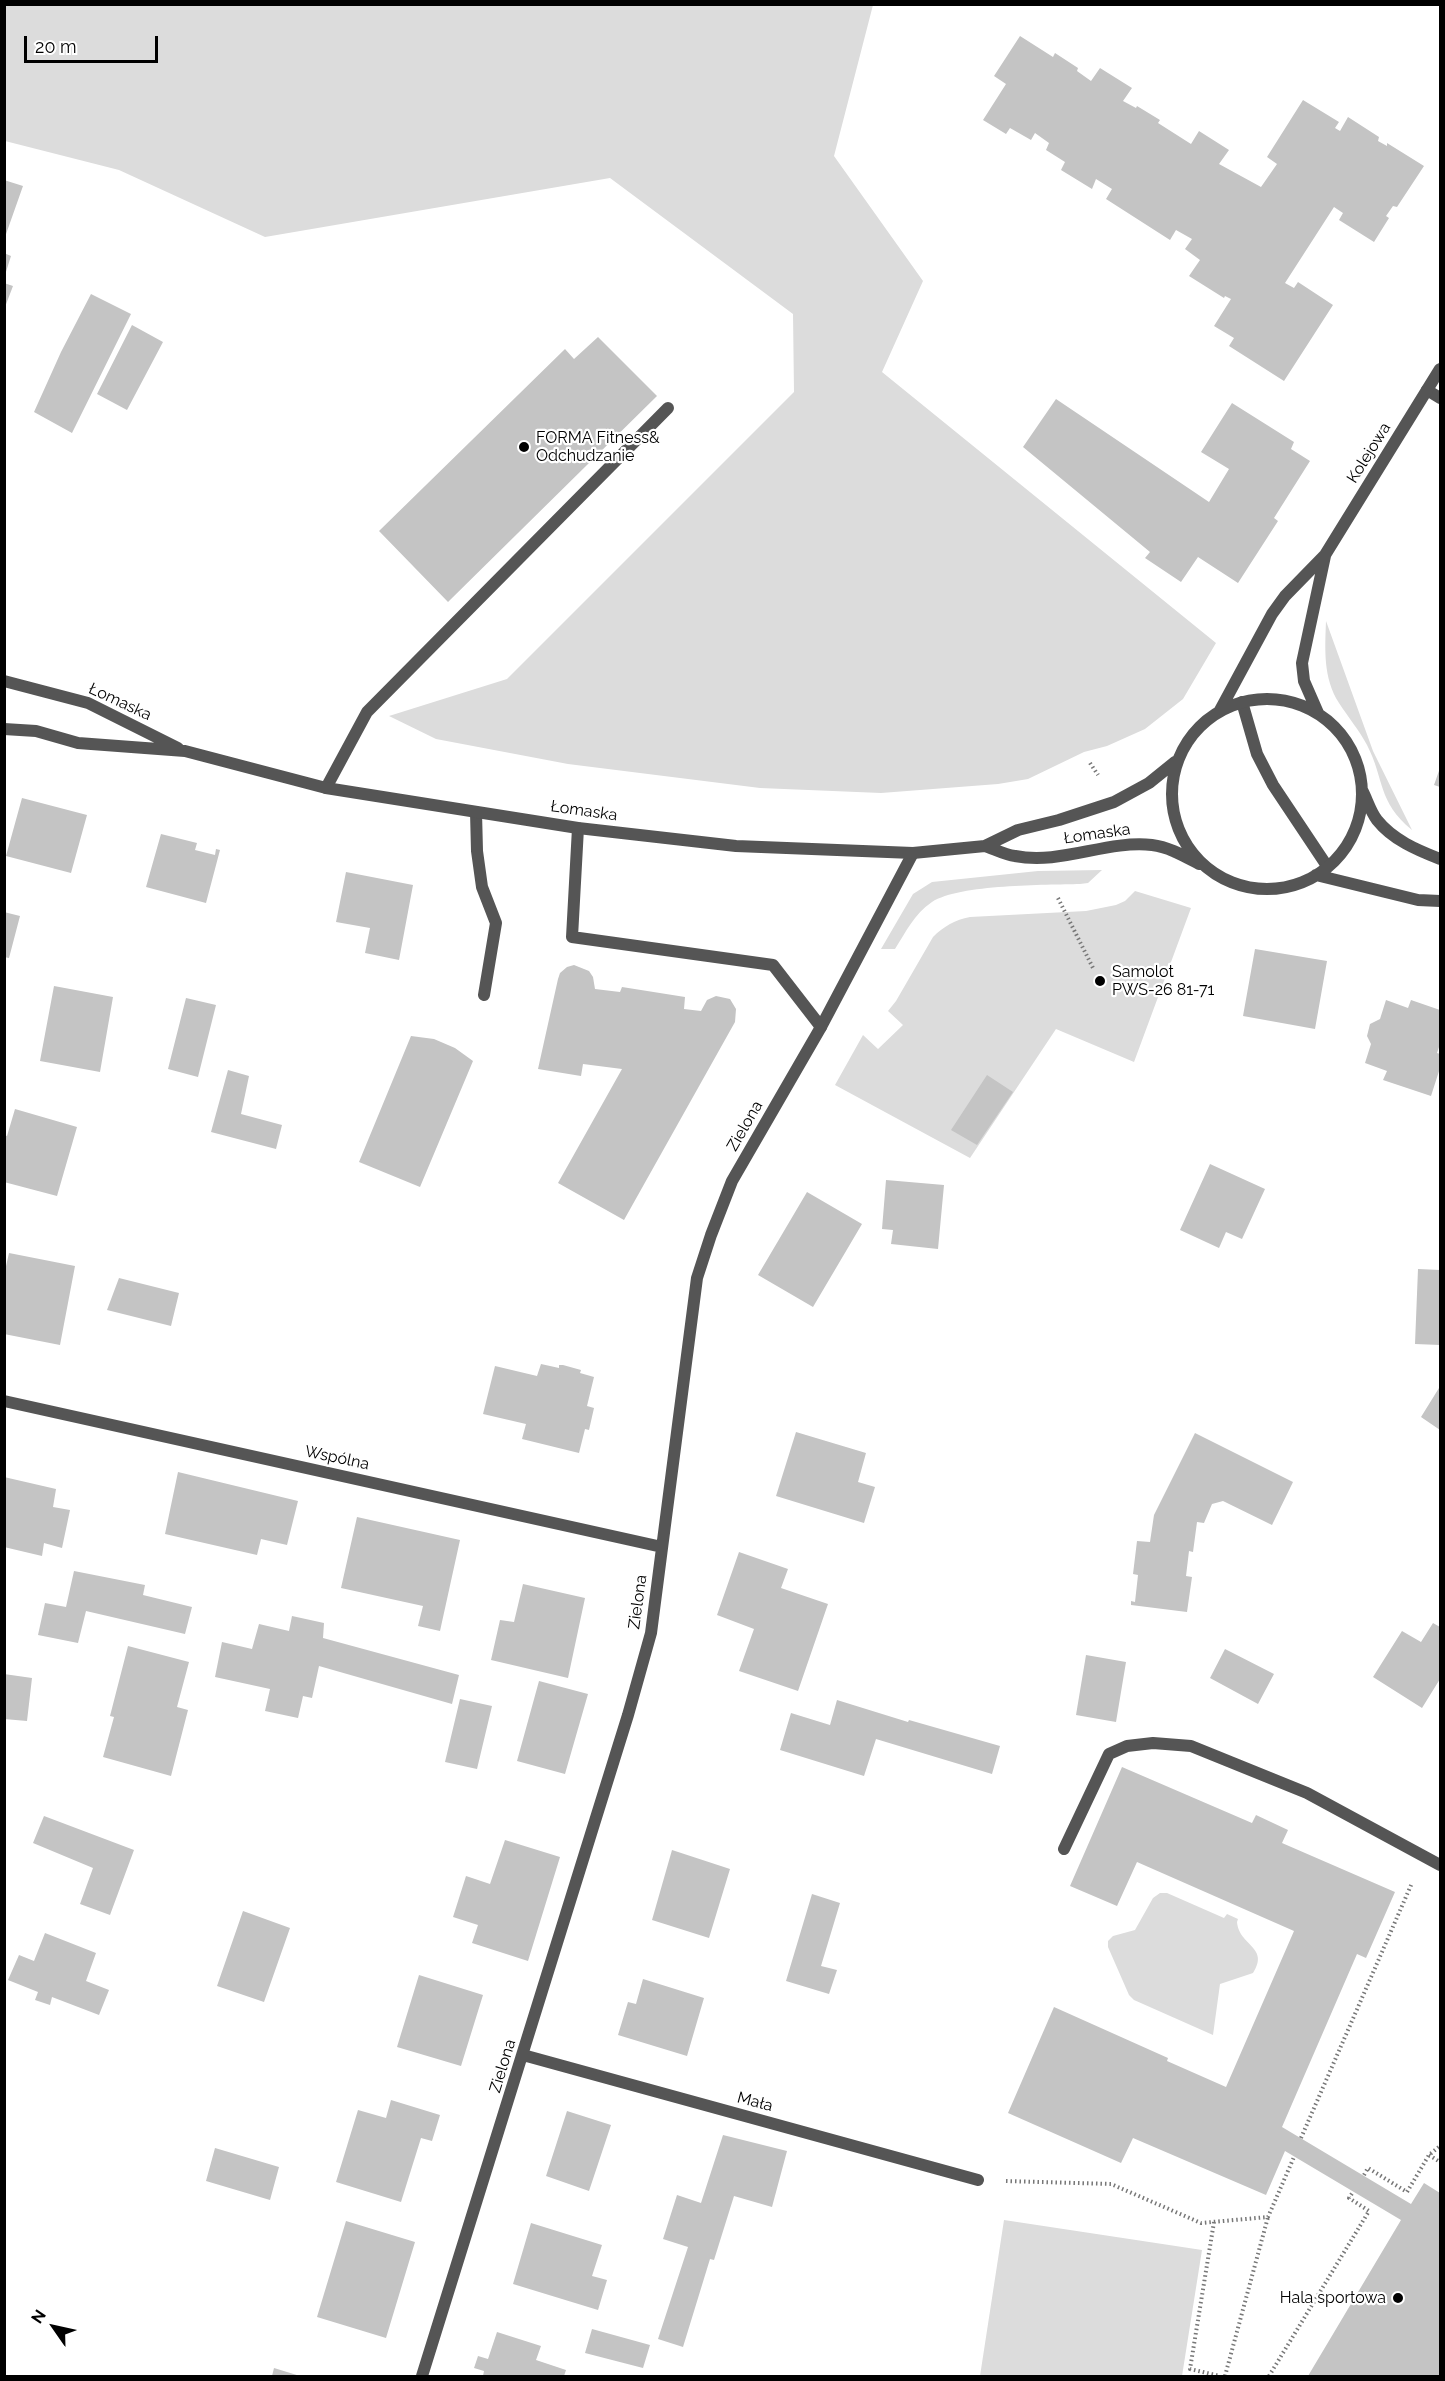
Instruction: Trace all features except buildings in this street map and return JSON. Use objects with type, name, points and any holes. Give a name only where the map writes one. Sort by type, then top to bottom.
[{"type":"street","name":"Kolejowa","points":[[1219,712],[1272,614],[1285,596],[1325,555],[1440,369]]},
{"type":"street","points":[[1427,390],[1440,398]]},
{"type":"street","points":[[326,788],[367,712],[668,408]]},
{"type":"street","name":"Kolejowa","points":[[1318,713],[1306,689],[1302,663],[1325,555]]},
{"type":"street","name":"Łomaska","points":[[4,681],[88,704],[185,752]]},
{"type":"street","name":"Łomaska","points":[[4,729],[36,731],[78,743],[185,752],[326,788],[578,828],[736,846],[913,853],[985,846],[1018,830],[1059,820],[1114,802],[1149,783],[1175,762],[1200,727],[1219,712],[1242,702],[1269,699],[1286,701],[1318,713],[1341,734],[1356,760],[1362,790],[1375,818],[1391,834],[1413,848],[1440,859]]},
{"type":"street","points":[[1242,702],[1257,754],[1273,785],[1327,866]]},
{"type":"street","name":"Łomaska","points":[[1175,762],[1172,789],[1177,826],[1185,843],[1210,871]]},
{"type":"street","name":"Łomaska","points":[[985,846],[1015,856],[1052,857],[1126,845],[1153,845],[1178,853],[1235,884],[1263,889],[1291,886],[1316,875],[1336,859],[1351,839],[1360,815],[1362,790]]},
{"type":"street","points":[[476,812],[477,850],[482,887],[496,923],[484,995]]},
{"type":"street","points":[[578,828],[572,937],[773,965],[821,1027]]},
{"type":"street","name":"Zielona","points":[[422,2376],[628,1715],[651,1634],[697,1278],[732,1181],[821,1027],[913,853]]},
{"type":"street","points":[[1316,875],[1418,900],[1440,901]]},
{"type":"street","name":"Wspólna","points":[[4,1401],[662,1547]]},
{"type":"street","points":[[1064,1849],[1109,1754],[1127,1746],[1153,1743],[1191,1746],[1307,1792],[1440,1865]]},
{"type":"street","name":"Mała","points":[[523,2055],[978,2180]]},
{"type":"path","points":[[1058,898],[1094,969]]},
{"type":"path","points":[[1301,2138],[1415,1874]]},
{"type":"path","points":[[1364,2175],[1368,2168],[1407,2192],[1429,2155],[1440,2146]]},
{"type":"path","points":[[1429,2155],[1440,2162]]},
{"type":"path","points":[[1225,2376],[1268,2217],[1294,2157]]},
{"type":"path","points":[[978,2180],[1111,2184],[1201,2223],[1268,2217]]},
{"type":"path","points":[[1269,2376],[1369,2211],[1349,2199],[1353,2192]]},
{"type":"path","points":[[1214,2222],[1190,2369],[1220,2376]]},
{"type":"shaded area","points":[[5,4],[873,5],[834,156],[923,281],[882,372],[1216,643],[1183,699],[1145,729],[1107,746],[1084,752],[1028,779],[998,784],[881,793],[760,788],[568,764],[436,739],[389,716],[507,679],[794,392],[793,314],[610,178],[265,237],[119,170],[5,141]]},
{"type":"shaded area","points":[[1326,621],[1373,751],[1412,830],[1387,800],[1367,745],[1339,703],[1330,684],[1326,663]]},
{"type":"shaded area","points":[[1102,870],[1088,883],[982,889],[945,896],[932,902],[920,912],[895,949],[881,949],[913,894],[932,882],[1038,871]]},
{"type":"shaded area","points":[[1135,891],[1191,908],[1134,1062],[1056,1029],[970,1158],[835,1085],[863,1035],[878,1049],[903,1025],[888,1011],[933,937],[946,927],[970,917],[1086,911],[1116,905],[1125,901]]},
{"type":"shaded area","points":[[1160,1893],[1167,1893],[1224,1918],[1227,1914],[1238,1919],[1239,1930],[1258,1957],[1253,1973],[1220,1984],[1213,2035],[1134,2000],[1129,1995],[1108,1947],[1108,1941],[1113,1936],[1135,1930],[1153,1898]]},
{"type":"shaded area","points":[[1004,2220],[1202,2250],[1182,2376],[980,2376]]},
{"type":"place","name":"FORMA Fitness& Odchudzanie","points":[[524,447]]},
{"type":"place","name":"Samolot PWS-26 81-71","points":[[1100,981]]},
{"type":"place","name":"Hala sportowa","points":[[1398,2298]]}]
